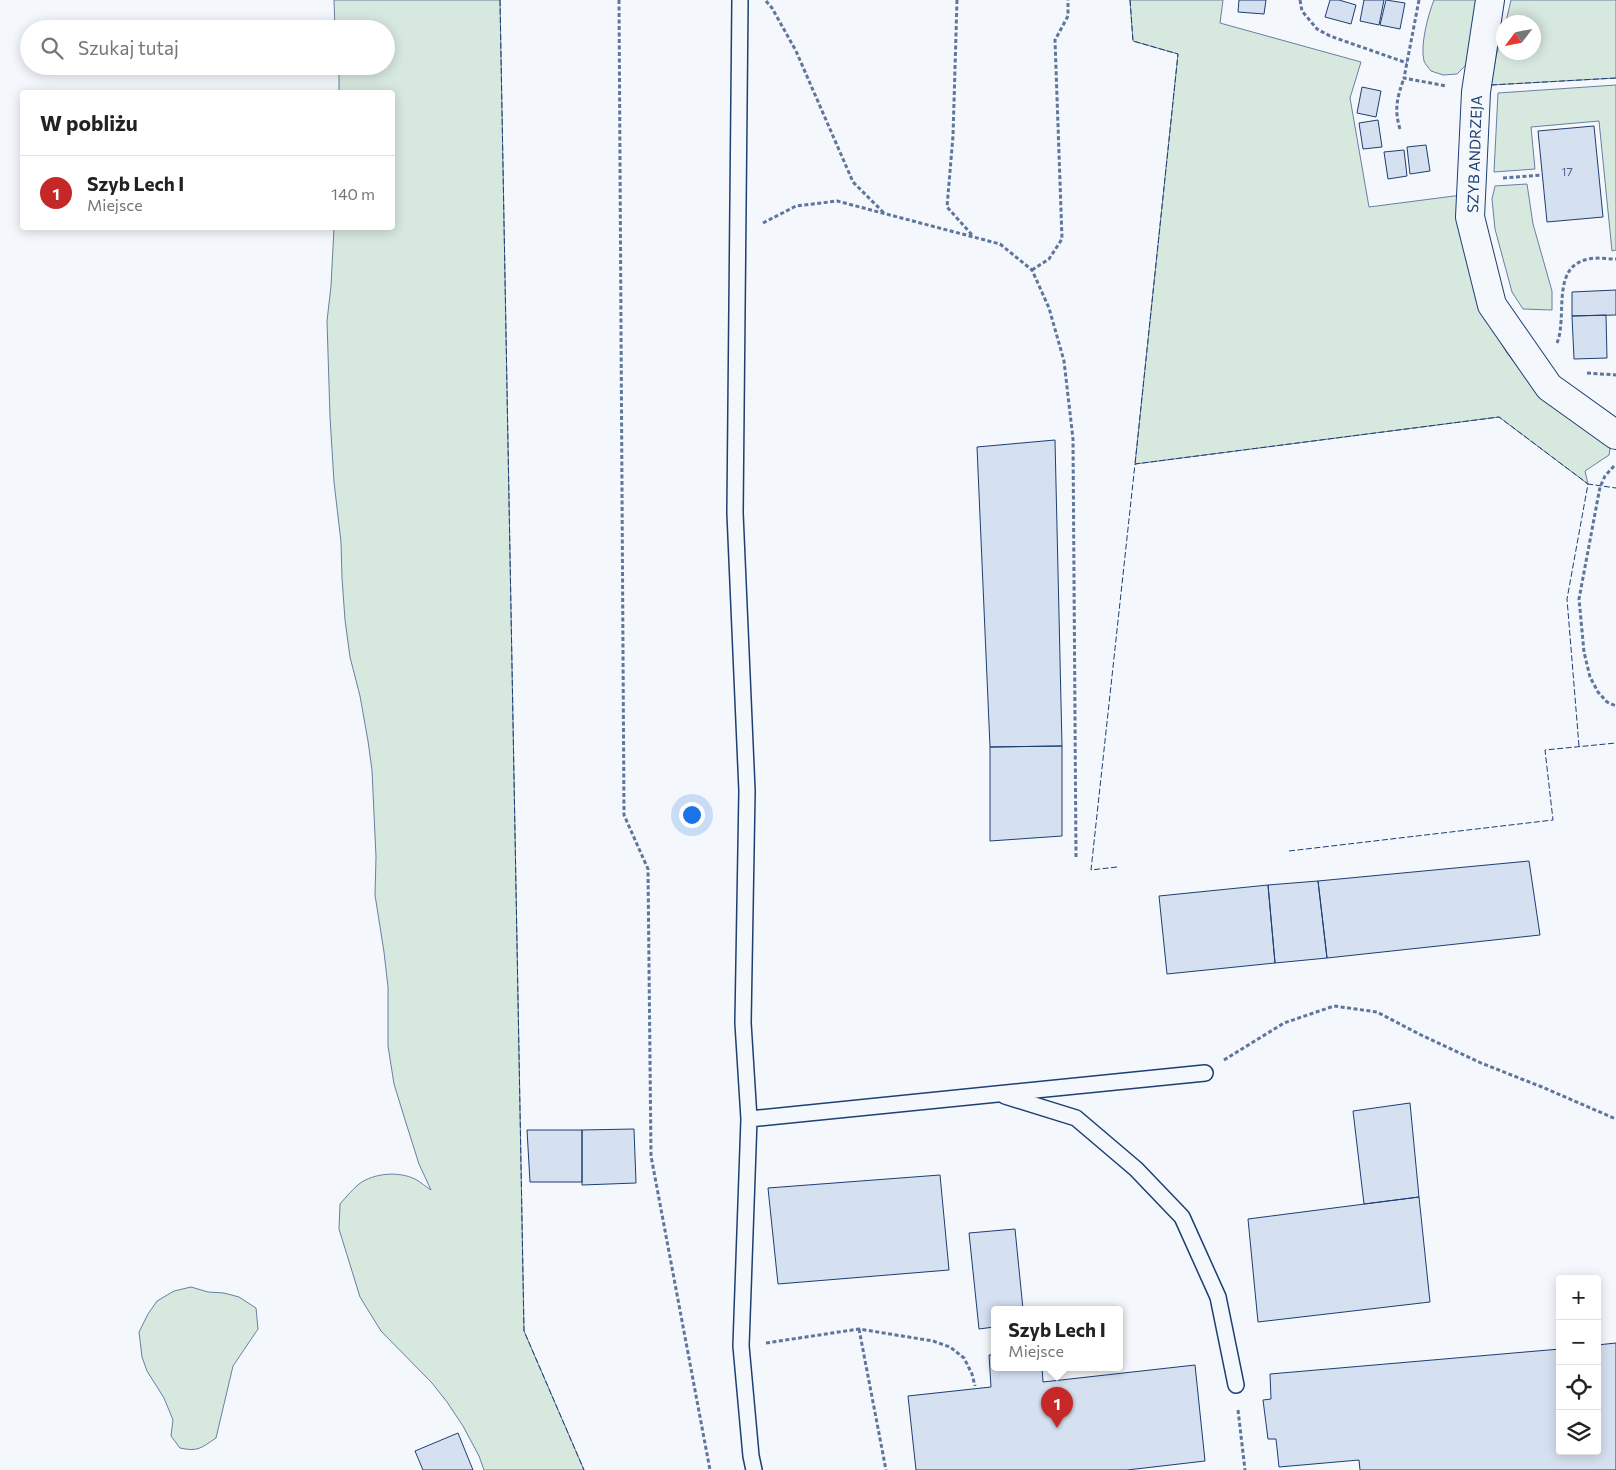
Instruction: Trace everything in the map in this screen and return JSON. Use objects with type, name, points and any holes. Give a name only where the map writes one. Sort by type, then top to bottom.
[{"type":"street","name":"SZYB ANDRZEJA","points":[[1490,0],[1476,92],[1470,217],[1492,306],[1548,387],[1616,435]]},
{"type":"lane","points":[[740,0],[735,513],[747,791],[743,1023],[748,1119],[741,1346],[751,1456],[754,1470]]},
{"type":"lane","points":[[748,1119],[1205,1073]]},
{"type":"lane","points":[[999,1094],[1076,1118],[1136,1169],[1182,1217],[1218,1297],[1236,1385]]},
{"type":"path","points":[[618,0],[624,815],[648,868],[651,1156],[710,1470]]},
{"type":"path","points":[[765,0],[772,8],[796,51],[853,182],[886,214]]},
{"type":"path","points":[[957,0],[953,136],[947,207],[973,237]]},
{"type":"path","points":[[1032,270],[1049,259],[1062,240],[1055,40],[1068,16],[1068,0]]},
{"type":"path","points":[[1300,0],[1302,11],[1317,28],[1330,36],[1407,63]]},
{"type":"path","points":[[1400,129],[1396,114],[1419,0]]},
{"type":"path","points":[[1404,78],[1476,92]]},
{"type":"path","points":[[1472,181],[1542,175]]},
{"type":"path","points":[[737,253],[763,222],[796,206],[837,201],[1000,244],[1032,270],[1049,308],[1064,361],[1073,439],[1076,857]]},
{"type":"path","points":[[1533,365],[1551,353],[1558,341],[1564,282],[1569,269],[1578,262],[1589,259],[1616,259]]},
{"type":"path","points":[[1616,464],[1605,476],[1600,487],[1579,599],[1584,652],[1590,677],[1598,692],[1607,702],[1616,706]]},
{"type":"path","points":[[1205,1073],[1237,1050],[1284,1023],[1334,1006],[1377,1012],[1481,1063],[1616,1119]]},
{"type":"path","points":[[741,1346],[858,1329],[934,1341],[950,1347],[964,1358],[972,1374],[975,1386]]},
{"type":"path","points":[[858,1329],[886,1470]]},
{"type":"path","points":[[1236,1385],[1245,1470]]},
{"type":"shaded area","points":[[334,0],[500,0],[524,1331],[584,1470],[484,1470],[479,1456],[463,1426],[447,1402],[432,1383],[381,1331],[360,1297],[339,1229],[340,1204],[359,1184],[372,1177],[386,1174],[408,1176],[431,1190],[419,1164],[394,1084],[388,1046],[388,987],[375,895],[376,857],[372,770],[360,696],[350,657],[345,620],[341,542],[334,482],[330,417],[327,321],[334,230],[395,230],[395,90],[339,90],[339,75],[395,75],[395,20],[335,20]]},
{"type":"shaded area","points":[[1130,0],[1223,0],[1220,23],[1361,62],[1350,98],[1369,207],[1462,195],[1487,320],[1507,353],[1524,375],[1604,439],[1610,449],[1609,455],[1585,471],[1588,484],[1499,417],[1135,464],[1178,54],[1133,41]]},
{"type":"shaded area","points":[[1434,0],[1482,0],[1466,65],[1457,74],[1443,75],[1431,71],[1424,61],[1424,39]]},
{"type":"shaded area","points":[[1511,0],[1616,0],[1616,78],[1491,85],[1496,56],[1496,60],[1541,60],[1541,15],[1508,15]]},
{"type":"shaded area","points":[[1616,85],[1616,250],[1612,251],[1599,121],[1531,127],[1535,169],[1494,172],[1498,93]]},
{"type":"shaded area","points":[[1527,184],[1533,224],[1552,291],[1552,310],[1523,309],[1512,292],[1495,229],[1492,199],[1495,186]]},
{"type":"shaded area","points":[[191,1287],[239,1297],[256,1308],[258,1329],[233,1366],[216,1438],[203,1447],[191,1450],[180,1448],[171,1436],[173,1420],[164,1398],[147,1371],[142,1357],[139,1332],[157,1301],[174,1291]]},
{"type":"building","points":[[1239,0],[1266,0],[1264,14],[1238,12]]},
{"type":"building","points":[[1330,0],[1339,0],[1356,5],[1351,24],[1325,17]]},
{"type":"building","points":[[1364,0],[1384,0],[1379,25],[1360,21]]},
{"type":"building","points":[[1386,0],[1405,3],[1400,29],[1380,25]]},
{"type":"building","points":[[1362,87],[1381,91],[1376,117],[1357,113]]},
{"type":"building","points":[[1378,120],[1382,147],[1363,149],[1359,123]]},
{"type":"building","points":[[1594,126],[1603,217],[1547,222],[1538,131]]},
{"type":"building","points":[[1426,145],[1430,171],[1410,174],[1407,147]]},
{"type":"building","points":[[1404,150],[1407,176],[1388,179],[1384,152]]},
{"type":"building","points":[[1616,290],[1616,315],[1572,316],[1572,292]]},
{"type":"building","points":[[1606,315],[1607,358],[1574,359],[1572,316]]},
{"type":"building","points":[[1055,440],[1062,746],[990,747],[977,447]]},
{"type":"building","points":[[1062,746],[1062,836],[990,841],[990,747]]},
{"type":"building","points":[[1529,861],[1540,935],[1327,958],[1318,881]]},
{"type":"building","points":[[1318,881],[1327,958],[1275,963],[1268,885]]},
{"type":"building","points":[[1268,885],[1275,963],[1167,974],[1159,896]]},
{"type":"building","points":[[1410,1103],[1419,1197],[1364,1204],[1353,1111]]},
{"type":"building","points":[[634,1129],[636,1183],[582,1185],[582,1130]]},
{"type":"building","points":[[527,1130],[582,1130],[582,1182],[530,1182]]},
{"type":"building","points":[[940,1175],[949,1270],[778,1284],[768,1188]]},
{"type":"building","points":[[1419,1197],[1430,1302],[1258,1322],[1248,1219]]},
{"type":"building","points":[[1015,1229],[1023,1306],[991,1306],[991,1327],[979,1329],[969,1233]]},
{"type":"building","points":[[1616,1343],[1616,1470],[1360,1470],[1359,1460],[1279,1467],[1276,1439],[1268,1439],[1263,1400],[1271,1399],[1270,1374],[1556,1349],[1556,1455],[1601,1455],[1601,1345]]},
{"type":"building","points":[[989,1355],[991,1355],[991,1371],[1042,1371],[1043,1382],[1195,1365],[1205,1461],[1127,1470],[916,1470],[908,1396],[991,1387]]},
{"type":"building","points":[[458,1433],[473,1470],[423,1470],[415,1451]]},
{"type":"fence","points":[[500,0],[524,1331],[584,1470]]},
{"type":"fence","points":[[1130,0],[1133,41],[1178,54],[1135,464]]},
{"type":"fence","points":[[1491,85],[1616,78]]},
{"type":"fence","points":[[1117,867],[1091,870],[1135,464],[1499,417],[1588,484]]},
{"type":"fence","points":[[1579,746],[1567,599],[1588,484],[1616,488]]},
{"type":"fence","points":[[1289,851],[1553,820],[1545,750],[1616,743]]},
{"type":"place","name":"Szyb Lech I","points":[[1057,1428]]}]
